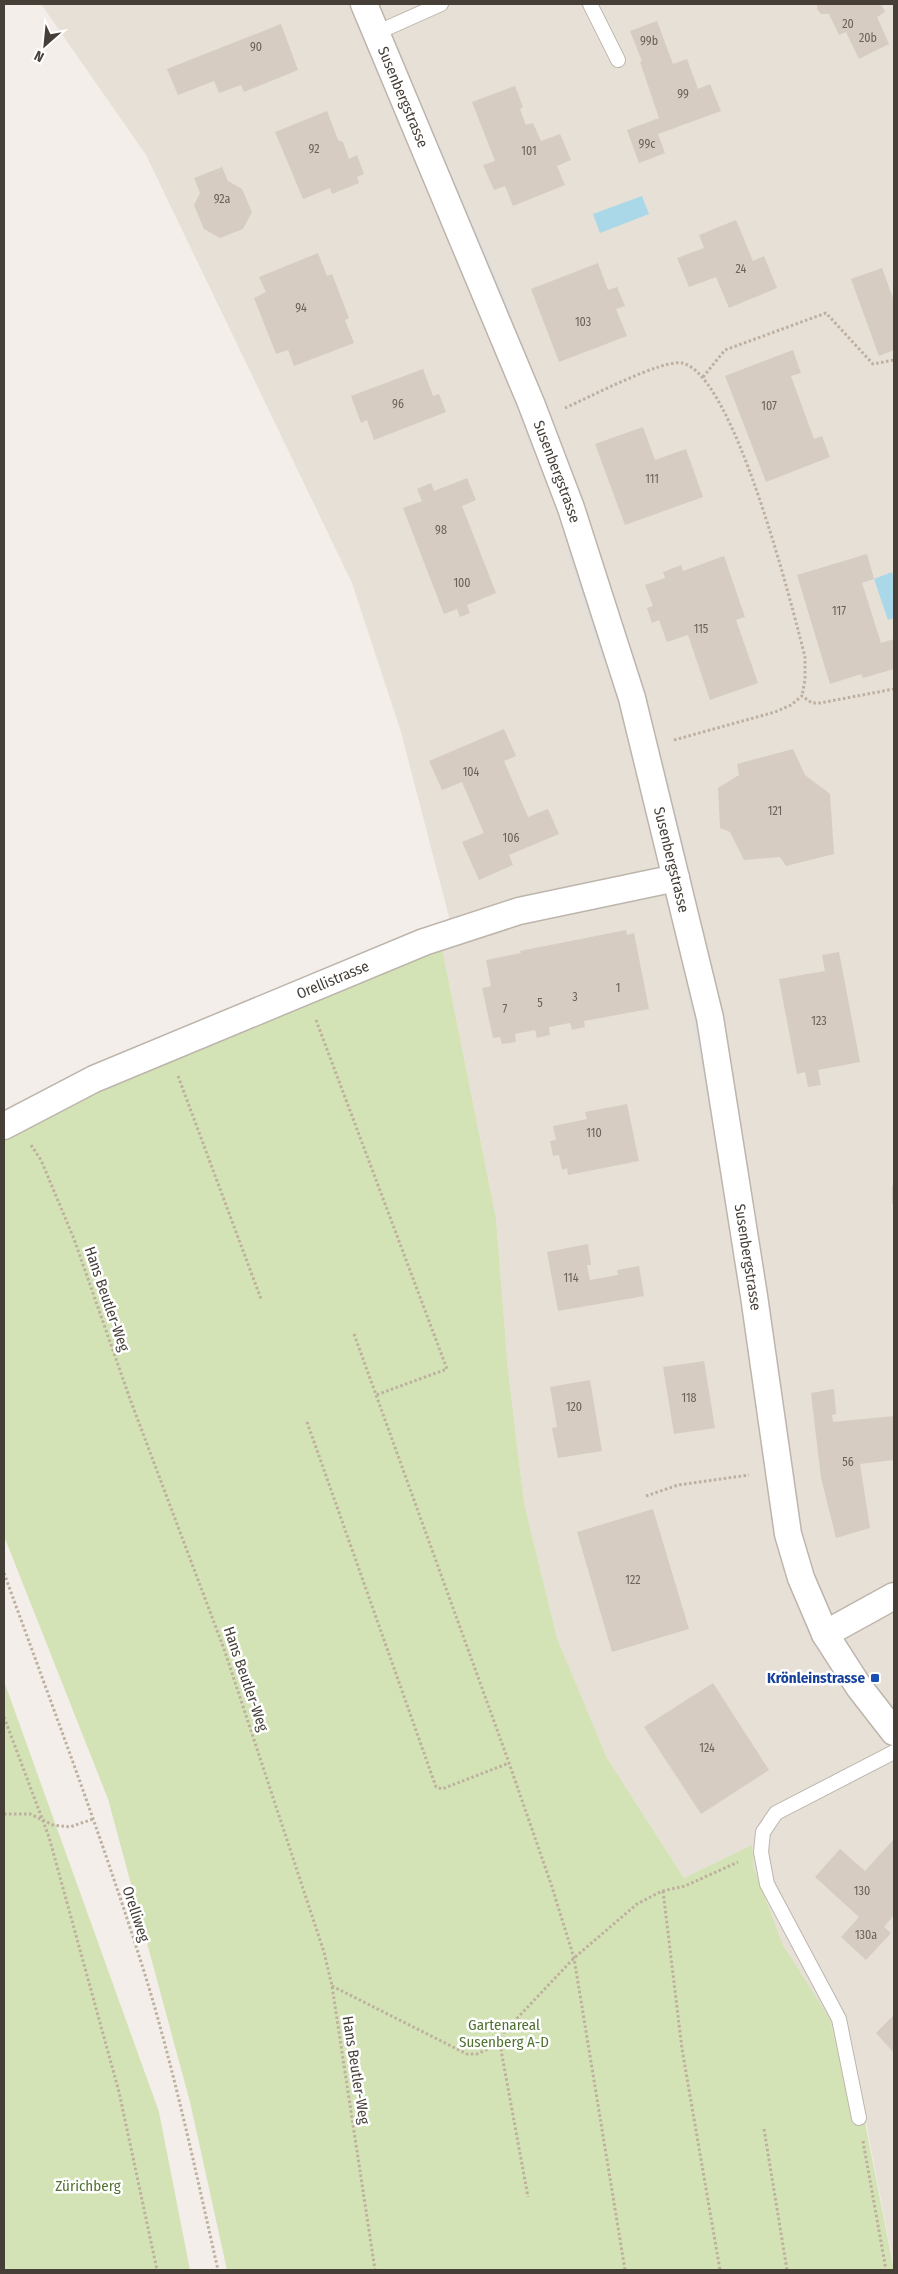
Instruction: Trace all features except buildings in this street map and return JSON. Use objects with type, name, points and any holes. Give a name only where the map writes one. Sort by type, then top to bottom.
[{"type":"street","name":"Susenbergstrasse","points":[[364,4],[531,403],[571,508],[632,698],[710,1018],[754,1296],[788,1534],[801,1578],[825,1634],[859,1687],[894,1732]]},
{"type":"street","name":"Orellistrasse","points":[[9,1123],[94,1078],[424,942],[519,911],[676,878]]},
{"type":"street","points":[[825,1634],[894,1596]]},
{"type":"lane","points":[[376,32],[441,4]]},
{"type":"lane","points":[[590,4],[618,60]]},
{"type":"lane","points":[[859,2118],[839,2019],[767,1884],[761,1852],[763,1832],[776,1813],[894,1752]]},
{"type":"path","points":[[703,377],[724,350],[826,313],[873,364],[894,360]]},
{"type":"path","points":[[556,412],[661,366],[682,363],[703,377],[723,410],[758,491],[805,657],[805,680],[802,696],[791,705],[775,712],[673,740]]},
{"type":"path","points":[[802,696],[812,703],[820,703],[894,689]]},
{"type":"path","points":[[305,991],[446,1369],[376,1394]]},
{"type":"path","points":[[166,1048],[261,1299]]},
{"type":"path","name":"Hans Beutler-Weg","points":[[9,1123],[41,1160],[74,1239],[130,1399],[224,1648],[324,1952],[332,1986],[375,2270]]},
{"type":"path","points":[[354,1334],[509,1763],[551,1884],[574,1958],[625,2270]]},
{"type":"path","points":[[307,1422],[436,1787],[442,1789],[509,1763]]},
{"type":"path","points":[[646,1496],[678,1486],[757,1474]]},
{"type":"path","name":"Orelliweg","points":[[4,1573],[93,1819],[152,2000],[181,2103],[218,2270]]},
{"type":"path","points":[[4,1717],[43,1820],[119,2092],[157,2270]]},
{"type":"path","points":[[4,1814],[30,1814],[53,1825],[70,1827],[93,1819]]},
{"type":"path","points":[[332,1986],[467,2054],[477,2054],[488,2049],[574,1958],[637,1904],[663,1891],[684,1886],[761,1852]]},
{"type":"path","points":[[663,1891],[682,2049],[720,2270]]},
{"type":"path","points":[[498,2038],[528,2197]]},
{"type":"path","points":[[859,2118],[886,2270]]},
{"type":"path","points":[[764,2129],[786,2270]]},
{"type":"shaded area","points":[[41,4],[894,4],[894,2268],[865,2117],[853,2118],[830,2020],[783,1945],[754,1868],[752,1846],[684,1878],[607,1758],[557,1638],[524,1503],[508,1370],[496,1218],[442,948],[449,917],[401,732],[352,583],[146,155]]},
{"type":"shaded area","points":[[404,63],[512,313],[503,316],[394,66]]},
{"type":"shaded area","points":[[523,401],[543,449],[532,451],[515,402]]},
{"type":"shaded area","points":[[578,548],[612,660],[603,661],[567,550]]},
{"type":"shaded area","points":[[664,763],[687,858],[678,859],[655,764]]},
{"type":"shaded area","points":[[692,966],[717,1102],[708,1101],[683,967]]},
{"type":"green space","name":"Gartenareal Susenberg A-D","points":[[442,948],[496,1218],[508,1370],[524,1503],[557,1638],[607,1758],[684,1878],[752,1845],[754,1868],[783,1945],[830,2019],[853,2118],[864,2117],[894,2270],[227,2270],[190,2102],[108,1799],[4,1536],[4,1137],[41,1114]]},
{"type":"green space","name":"Zürichberg","points":[[4,1681],[159,2112],[190,2270],[4,2270]]},
{"type":"water","points":[[642,196],[649,214],[600,233],[593,214]]},
{"type":"water","points":[[892,572],[894,579],[894,618],[888,620],[874,579]]},
{"type":"place","name":"Krönleinstrasse","points":[[875,1678]]}]
